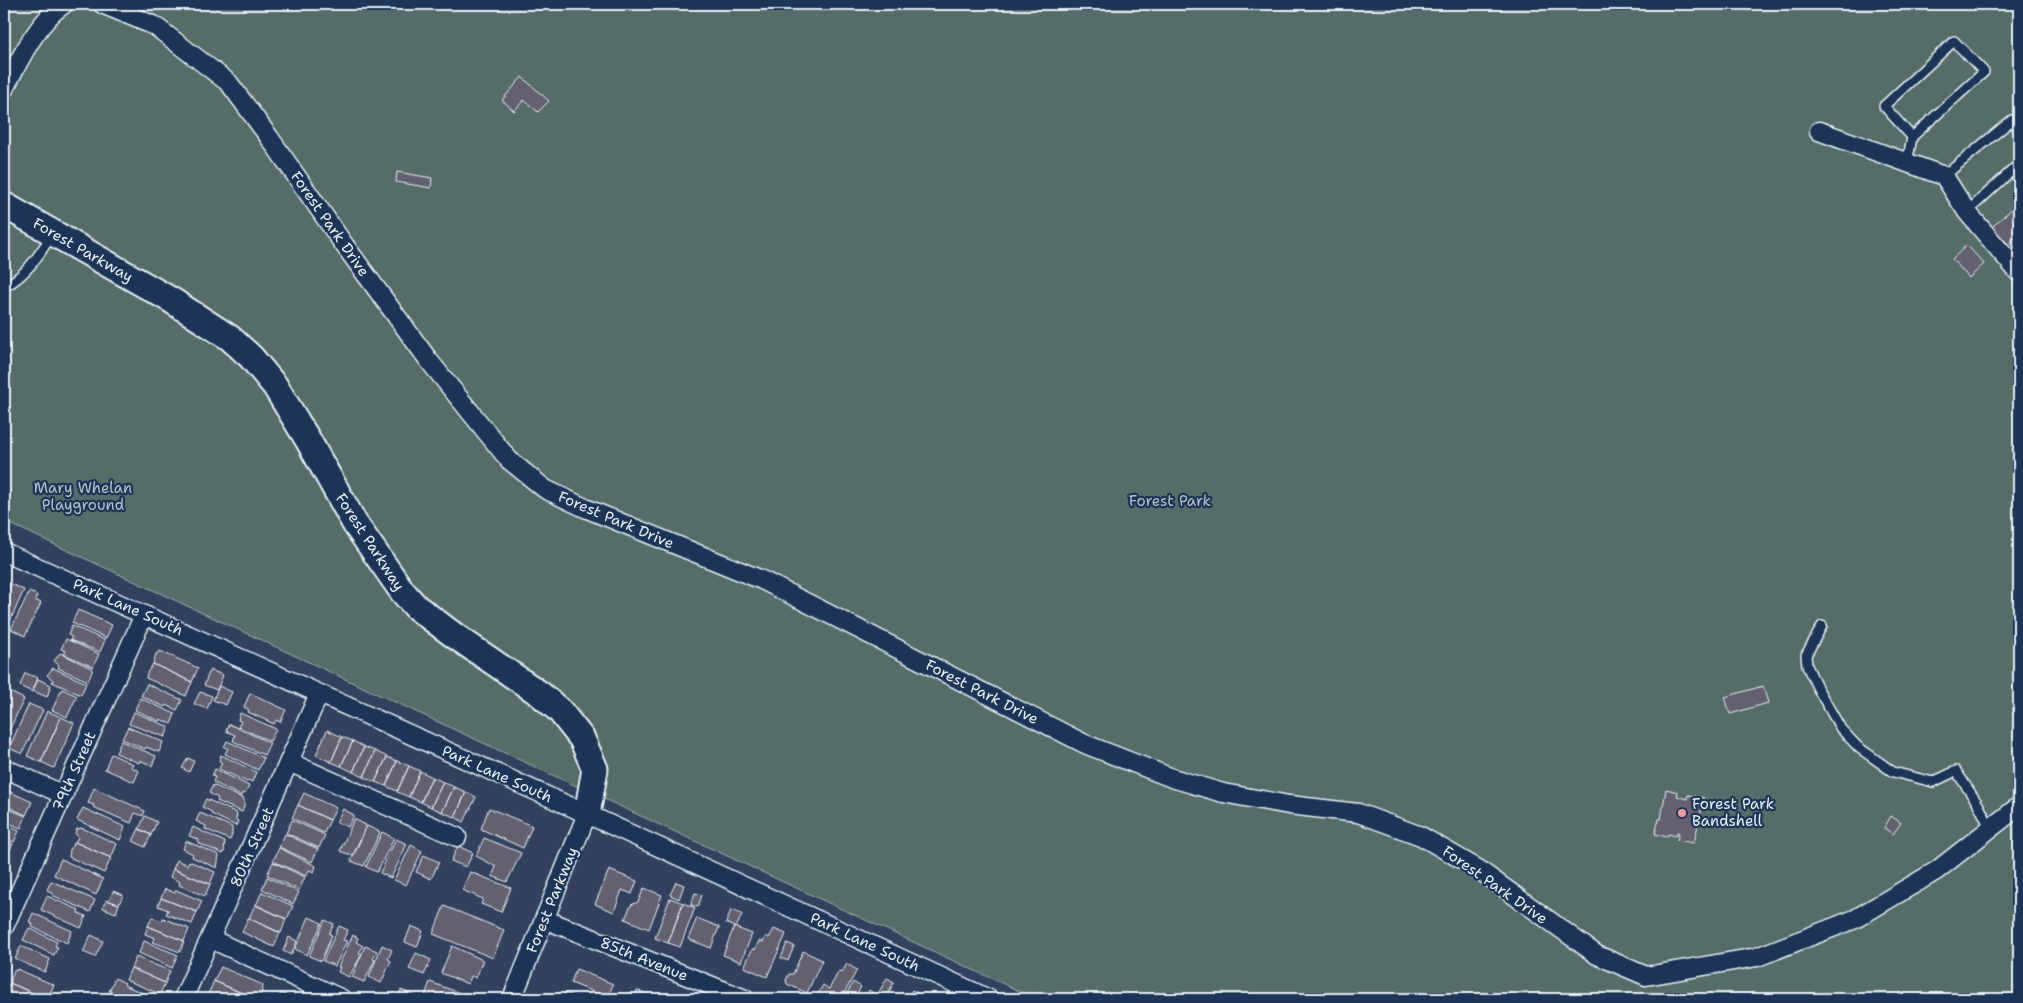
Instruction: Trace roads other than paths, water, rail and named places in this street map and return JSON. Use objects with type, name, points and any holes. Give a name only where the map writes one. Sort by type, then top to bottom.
[{"type":"street","points":[[4,89],[33,38],[56,9],[64,4]]},
{"type":"street","name":"Forest Park Drive","points":[[102,4],[155,26],[228,83],[430,362],[509,460],[545,489],[584,508],[762,580],[1085,744],[1172,778],[1223,793],[1289,805],[1358,813],[1421,836],[1478,869],[1596,955],[1646,976],[1757,957],[1855,919],[1936,871],[2019,806]]},
{"type":"street","points":[[1819,131],[1944,176],[1967,212],[2016,262]]},
{"type":"street","name":"Forest Parkway","points":[[4,205],[171,300],[230,338],[251,357],[276,386],[355,524],[402,591],[416,607],[560,711],[582,739],[595,769],[587,814],[512,999]]},
{"type":"street","name":"Park Lane South","points":[[4,552],[587,814],[989,999]]},
{"type":"street","name":"79th Street","points":[[4,927],[144,615]]},
{"type":"street","name":"80th Street","points":[[183,999],[319,694]]},
{"type":"street","points":[[289,762],[457,837]]},
{"type":"street","points":[[4,768],[64,795]]},
{"type":"street","name":"85th Avenue","points":[[544,919],[745,999]]},
{"type":"street","points":[[211,939],[342,999]]},
{"type":"lane","points":[[1906,163],[1912,137],[1984,72],[1954,41],[1884,106],[1912,137]]},
{"type":"lane","points":[[1944,176],[2012,120],[2019,128]]},
{"type":"lane","points":[[1967,212],[2019,164]]},
{"type":"lane","points":[[4,287],[16,281],[32,265],[53,233]]},
{"type":"lane","points":[[1822,626],[1806,656],[1808,666],[1818,688],[1841,729],[1858,747],[1893,772],[1932,782],[1956,771],[1978,804],[1991,829]]},
{"type":"place","name":"Forest Park Bandshell","points":[[1682,813]]},
{"type":"park label","name":"Mary Whelan Playground","points":[[83,496]]},
{"type":"park label","name":"Forest Park","points":[[1170,501]]}]
